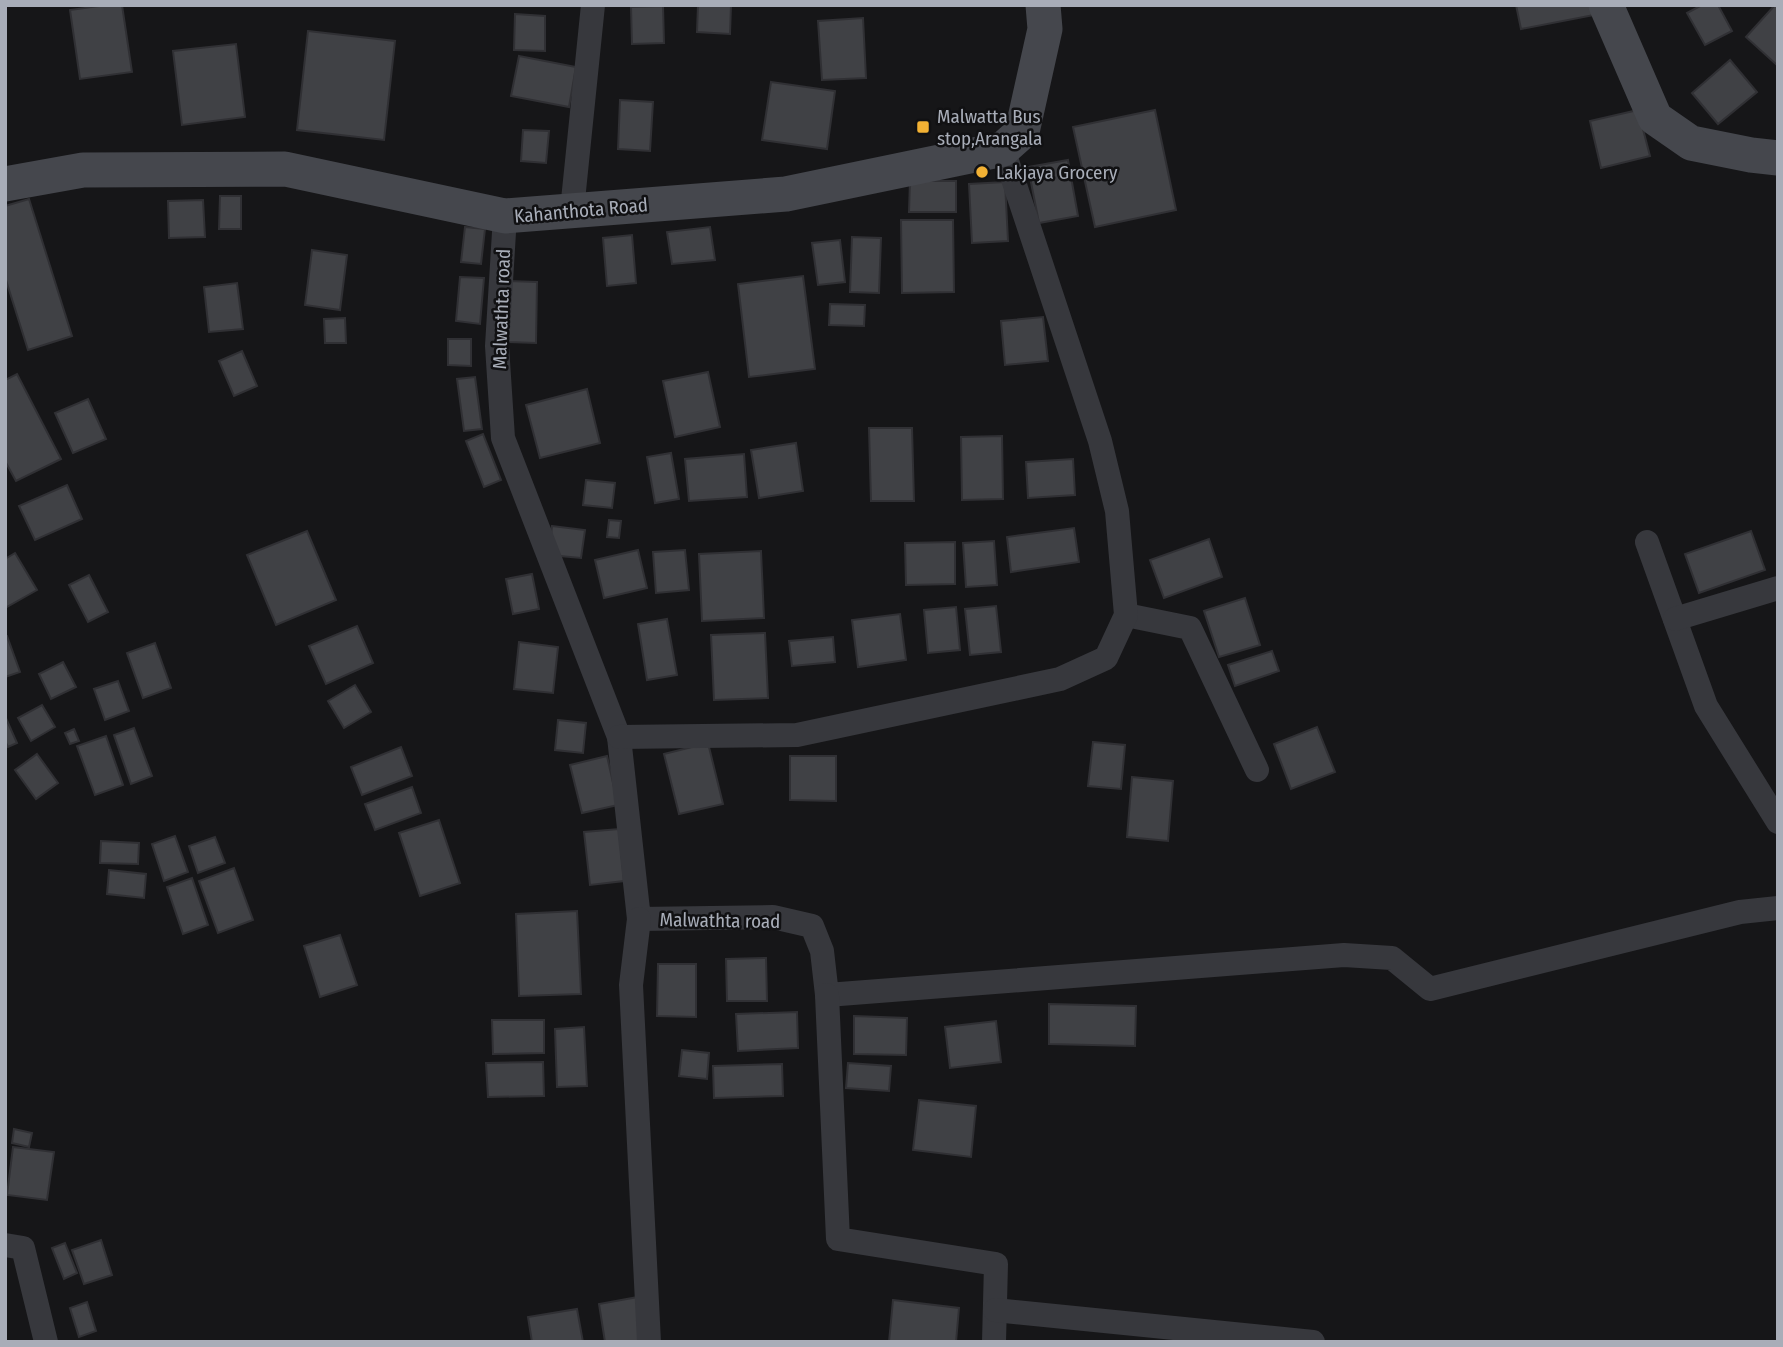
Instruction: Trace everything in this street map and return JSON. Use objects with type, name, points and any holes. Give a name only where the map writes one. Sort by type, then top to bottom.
[{"type":"main road","points":[[1003,149],[1022,132],[1045,29],[1043,5]]},
{"type":"main road","points":[[1606,5],[1655,118],[1691,143],[1778,158]]},
{"type":"main road","name":"Kahanthota Road","points":[[5,184],[83,170],[285,169],[505,216],[786,194],[1003,149]]},
{"type":"street","points":[[572,210],[593,5]]},
{"type":"street","points":[[619,737],[797,735],[1060,679],[1106,658],[1126,615],[1117,511],[1100,441],[1003,149]]},
{"type":"street","name":"Malwathta road","points":[[505,216],[497,346],[503,438],[619,737],[639,919],[773,918],[812,926],[822,951],[827,995]]},
{"type":"street","points":[[1647,542],[1706,706],[1778,822]]},
{"type":"street","points":[[1675,619],[1778,588]]},
{"type":"street","points":[[1126,615],[1190,628],[1258,770]]},
{"type":"street","points":[[994,1342],[996,1264],[838,1239],[827,995],[1344,955],[1392,958],[1430,989],[1740,912],[1778,908]]},
{"type":"street","points":[[639,919],[631,985],[649,1342]]},
{"type":"street","points":[[5,1245],[23,1248],[46,1342]]},
{"type":"street","points":[[995,1310],[1313,1342]]},
{"type":"building","points":[[122,5],[132,72],[80,79],[70,10]]},
{"type":"building","points":[[698,5],[731,5],[730,34],[697,32]]},
{"type":"building","points":[[1516,5],[1592,5],[1594,15],[1521,29]]},
{"type":"building","points":[[1702,5],[1718,5],[1732,31],[1705,45],[1687,13]]},
{"type":"building","points":[[1775,5],[1778,5],[1778,66],[1746,37]]},
{"type":"building","points":[[663,6],[664,43],[632,44],[631,7]]},
{"type":"building","points":[[515,14],[545,16],[545,51],[514,50]]},
{"type":"building","points":[[863,18],[866,78],[822,80],[818,21]]},
{"type":"building","points":[[308,31],[395,41],[384,140],[297,130]]},
{"type":"building","points":[[236,44],[245,117],[182,125],[173,51]]},
{"type":"building","points":[[519,56],[576,67],[569,107],[511,96]]},
{"type":"building","points":[[1730,60],[1757,92],[1718,124],[1692,93]]},
{"type":"building","points":[[771,82],[835,91],[827,149],[762,140]]},
{"type":"building","points":[[620,100],[653,102],[650,151],[618,149]]},
{"type":"building","points":[[1155,110],[1176,210],[1095,227],[1073,127]]},
{"type":"building","points":[[1638,110],[1650,156],[1601,168],[1590,121]]},
{"type":"building","points":[[523,130],[549,131],[546,163],[521,161]]},
{"type":"building","points":[[1068,160],[1078,216],[1039,223],[1028,167]]},
{"type":"building","points":[[910,181],[956,181],[956,212],[909,212]]},
{"type":"building","points":[[1005,182],[1008,241],[972,243],[969,184]]},
{"type":"building","points":[[220,196],[241,196],[241,229],[219,229]]},
{"type":"building","points":[[29,199],[72,336],[28,350],[5,277],[5,206]]},
{"type":"building","points":[[203,200],[205,237],[169,238],[168,201]]},
{"type":"building","points":[[901,220],[953,220],[954,292],[902,293]]},
{"type":"building","points":[[465,227],[485,229],[481,264],[461,262]]},
{"type":"building","points":[[710,227],[715,260],[672,264],[667,232]]},
{"type":"building","points":[[632,235],[636,283],[607,286],[603,238]]},
{"type":"building","points":[[852,237],[881,238],[879,293],[850,292]]},
{"type":"building","points":[[840,240],[845,282],[818,285],[812,243]]},
{"type":"building","points":[[312,250],[347,255],[340,310],[305,305]]},
{"type":"building","points":[[803,276],[815,369],[749,377],[738,284]]},
{"type":"building","points":[[460,277],[484,278],[480,324],[456,321]]},
{"type":"building","points":[[508,281],[537,282],[536,343],[507,342]]},
{"type":"building","points":[[237,283],[243,329],[209,332],[204,287]]},
{"type":"building","points":[[830,304],[865,305],[864,326],[829,325]]},
{"type":"building","points":[[1043,317],[1048,361],[1005,365],[1001,321]]},
{"type":"building","points":[[345,318],[346,343],[325,343],[324,319]]},
{"type":"building","points":[[448,339],[471,339],[471,366],[448,365]]},
{"type":"building","points":[[242,351],[257,386],[234,396],[219,361]]},
{"type":"building","points":[[708,372],[720,427],[675,437],[663,381]]},
{"type":"building","points":[[17,374],[61,459],[16,481],[5,461],[5,380]]},
{"type":"building","points":[[475,377],[482,429],[464,431],[457,379]]},
{"type":"building","points":[[587,389],[600,443],[540,458],[526,405]]},
{"type":"building","points":[[88,399],[106,439],[73,453],[55,413]]},
{"type":"building","points":[[869,428],[912,428],[914,501],[871,501]]},
{"type":"building","points":[[483,434],[501,480],[484,487],[466,441]]},
{"type":"building","points":[[1002,436],[1003,499],[962,500],[961,437]]},
{"type":"building","points":[[796,443],[803,491],[759,498],[751,450]]},
{"type":"building","points":[[671,453],[679,499],[655,503],[647,457]]},
{"type":"building","points":[[744,454],[747,497],[689,501],[685,459]]},
{"type":"building","points":[[1073,459],[1075,495],[1028,498],[1026,462]]},
{"type":"building","points":[[586,480],[615,483],[612,508],[583,505]]},
{"type":"building","points":[[67,485],[82,519],[35,540],[19,506]]},
{"type":"building","points":[[609,520],[621,521],[619,538],[607,537]]},
{"type":"building","points":[[552,526],[585,530],[581,558],[549,555]]},
{"type":"building","points":[[1074,528],[1079,562],[1011,572],[1007,537]]},
{"type":"building","points":[[307,531],[336,600],[276,625],[247,555]]},
{"type":"building","points":[[1751,531],[1765,570],[1699,593],[1685,554]]},
{"type":"building","points":[[1209,539],[1222,577],[1164,598],[1150,560]]},
{"type":"building","points":[[994,541],[997,585],[966,587],[963,543]]},
{"type":"building","points":[[955,542],[955,584],[906,585],[905,543]]},
{"type":"building","points":[[638,550],[647,588],[604,598],[595,560]]},
{"type":"building","points":[[685,550],[689,590],[656,593],[653,552]]},
{"type":"building","points":[[761,551],[764,618],[702,621],[699,554]]},
{"type":"building","points":[[15,553],[37,590],[5,608],[5,559]]},
{"type":"building","points":[[532,574],[539,609],[513,614],[506,579]]},
{"type":"building","points":[[89,575],[108,612],[88,622],[69,585]]},
{"type":"building","points":[[1245,598],[1260,645],[1219,657],[1204,611]]},
{"type":"building","points":[[996,606],[1001,652],[970,655],[965,609]]},
{"type":"building","points":[[956,607],[960,650],[928,653],[924,610]]},
{"type":"building","points":[[900,614],[906,660],[858,667],[852,620]]},
{"type":"building","points":[[667,619],[677,675],[647,680],[638,624]]},
{"type":"building","points":[[357,626],[373,663],[326,684],[309,646]]},
{"type":"building","points":[[765,633],[768,698],[714,700],[711,635]]},
{"type":"building","points":[[5,636],[20,672],[5,677]]},
{"type":"building","points":[[833,637],[835,662],[792,666],[789,641]]},
{"type":"building","points":[[519,642],[558,647],[553,693],[514,689]]},
{"type":"building","points":[[155,643],[171,688],[143,698],[127,653]]},
{"type":"building","points":[[1272,651],[1279,671],[1235,686],[1228,665]]},
{"type":"building","points":[[63,662],[76,687],[51,699],[39,674]]},
{"type":"building","points":[[118,681],[129,711],[105,720],[94,689]]},
{"type":"building","points":[[355,685],[371,712],[344,728],[328,701]]},
{"type":"building","points":[[42,705],[55,727],[31,741],[18,718]]},
{"type":"building","points":[[5,716],[17,743],[8,747],[5,741]]},
{"type":"building","points":[[558,720],[586,723],[583,753],[555,750]]},
{"type":"building","points":[[1317,727],[1335,772],[1291,789],[1274,744]]},
{"type":"building","points":[[134,728],[152,776],[131,784],[114,735]]},
{"type":"building","points":[[74,729],[79,741],[70,744],[65,733]]},
{"type":"building","points":[[106,736],[123,785],[95,795],[77,746]]},
{"type":"building","points":[[1093,742],[1125,745],[1121,789],[1088,786]]},
{"type":"building","points":[[708,743],[723,804],[679,814],[664,754]]},
{"type":"building","points":[[401,747],[412,776],[362,795],[351,767]]},
{"type":"building","points":[[37,754],[58,783],[36,799],[15,770]]},
{"type":"building","points":[[607,756],[618,805],[582,813],[570,765]]},
{"type":"building","points":[[790,756],[836,756],[836,801],[790,800]]},
{"type":"building","points":[[1132,777],[1173,781],[1168,841],[1127,837]]},
{"type":"building","points":[[412,787],[421,813],[375,830],[365,804]]},
{"type":"building","points":[[439,820],[460,883],[420,896],[399,833]]},
{"type":"building","points":[[619,829],[624,881],[590,885],[584,832]]},
{"type":"building","points":[[175,836],[188,872],[164,881],[152,844]]},
{"type":"building","points":[[215,837],[225,863],[198,873],[189,846]]},
{"type":"building","points":[[101,841],[139,843],[138,864],[100,863]]},
{"type":"building","points":[[234,868],[253,920],[218,933],[199,881]]},
{"type":"building","points":[[109,870],[146,874],[144,898],[107,894]]},
{"type":"building","points":[[192,878],[208,925],[183,934],[167,887]]},
{"type":"building","points":[[577,911],[581,994],[519,996],[516,914]]},
{"type":"building","points":[[340,935],[357,985],[320,997],[304,946]]},
{"type":"building","points":[[766,958],[767,1001],[727,1001],[726,959]]},
{"type":"building","points":[[658,964],[696,964],[696,1017],[657,1016]]},
{"type":"building","points":[[1049,1004],[1136,1006],[1135,1046],[1049,1044]]},
{"type":"building","points":[[797,1012],[798,1048],[738,1051],[736,1014]]},
{"type":"building","points":[[854,1016],[907,1018],[906,1055],[854,1054]]},
{"type":"building","points":[[492,1020],[544,1020],[544,1053],[493,1054]]},
{"type":"building","points":[[996,1021],[1001,1062],[950,1068],[945,1027]]},
{"type":"building","points":[[584,1027],[587,1086],[557,1087],[555,1029]]},
{"type":"building","points":[[682,1050],[709,1053],[707,1079],[679,1076]]},
{"type":"building","points":[[543,1062],[544,1096],[488,1097],[486,1063]]},
{"type":"building","points":[[848,1063],[891,1066],[889,1091],[846,1088]]},
{"type":"building","points":[[782,1064],[783,1096],[714,1098],[713,1066]]},
{"type":"building","points":[[919,1100],[976,1106],[971,1157],[913,1150]]},
{"type":"building","points":[[14,1129],[32,1133],[29,1147],[12,1143]]},
{"type":"building","points":[[13,1147],[54,1152],[47,1200],[7,1195]]},
{"type":"building","points":[[101,1240],[112,1275],[84,1284],[72,1250]]},
{"type":"building","points":[[65,1243],[77,1273],[64,1279],[52,1248]]},
{"type":"building","points":[[638,1297],[645,1342],[605,1342],[599,1304]]},
{"type":"building","points":[[893,1300],[959,1308],[956,1342],[889,1342]]},
{"type":"building","points":[[87,1302],[96,1331],[79,1337],[70,1308]]},
{"type":"building","points":[[577,1309],[583,1342],[532,1342],[528,1317]]},
{"type":"place","name":"Malwatta Bus stop,Arangala","points":[[923,127]]},
{"type":"place","name":"Lakjaya Grocery","points":[[982,172]]}]
